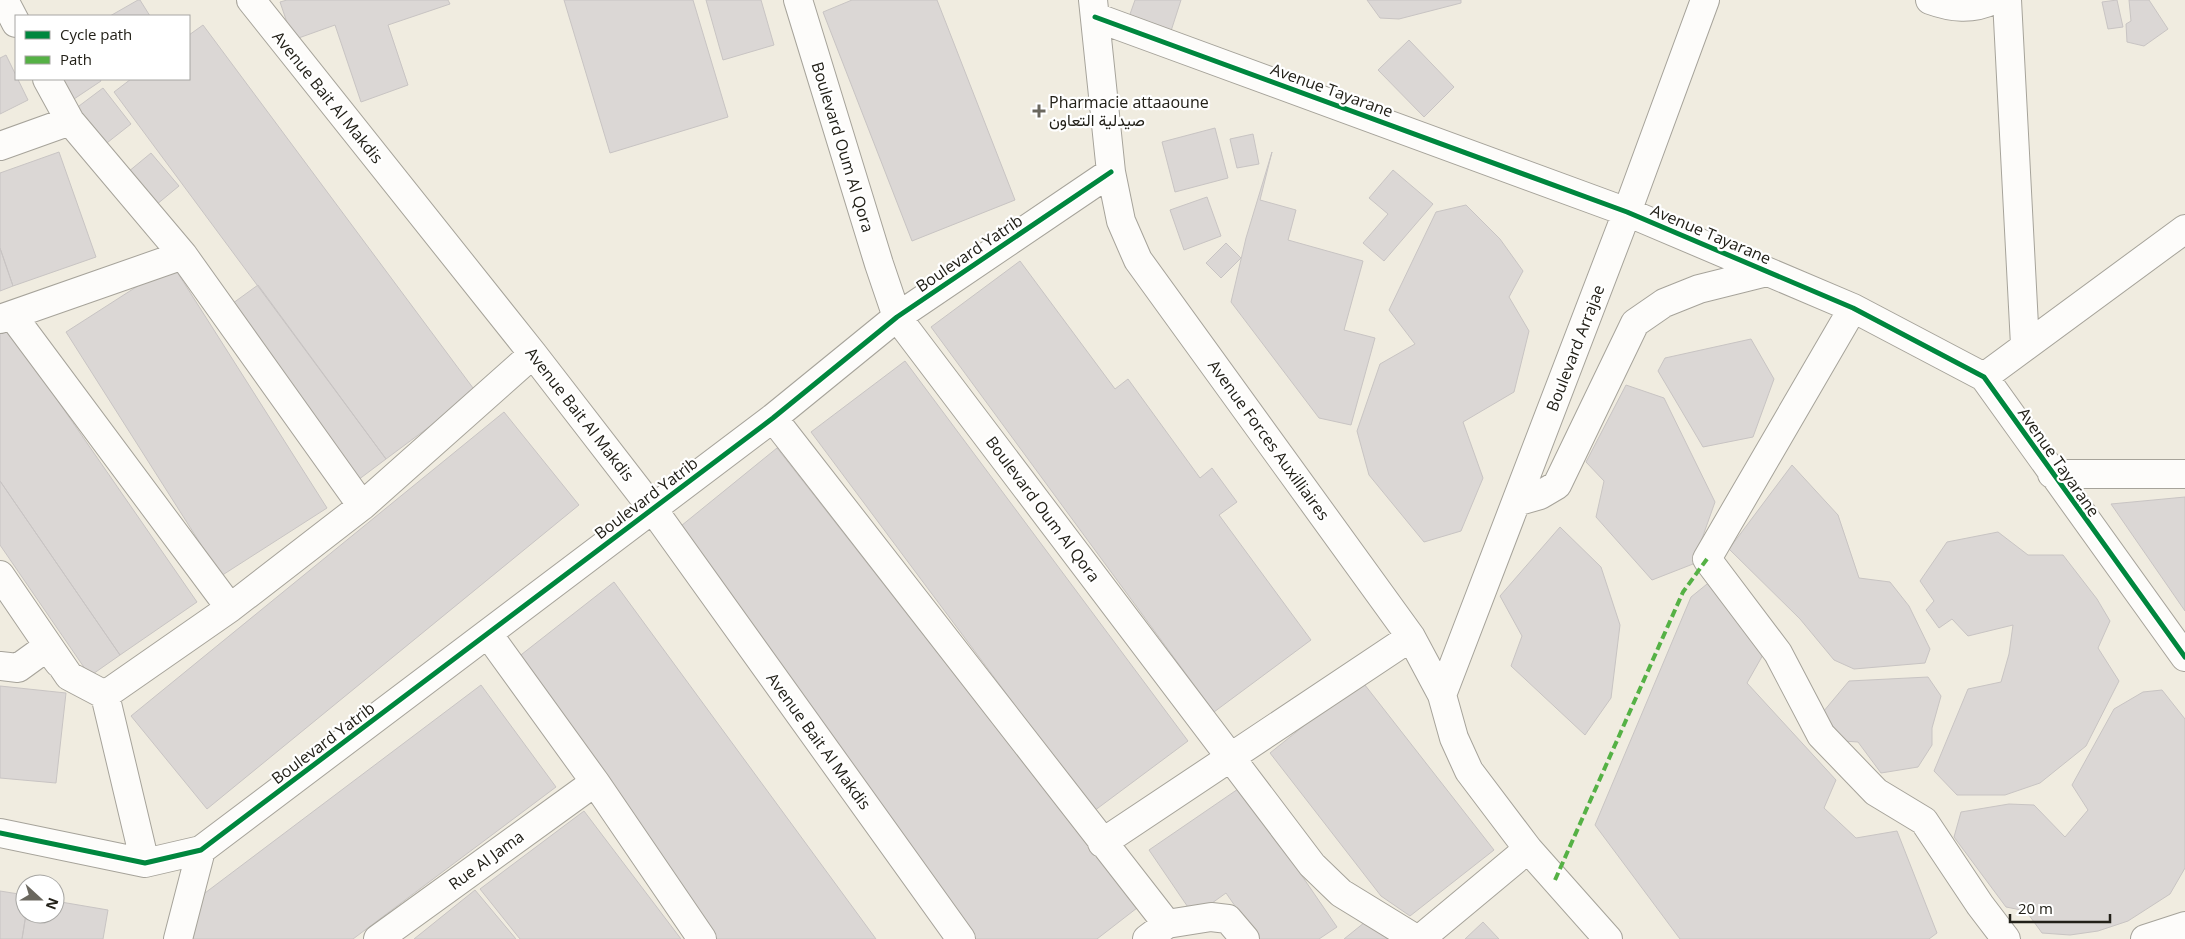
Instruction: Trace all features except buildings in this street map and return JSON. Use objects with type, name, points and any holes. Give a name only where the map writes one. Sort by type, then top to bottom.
[{"type":"street","points":[[4,0],[15,21]]},
{"type":"street","name":"Avenue Bait Al Makdis","points":[[251,0],[534,354],[652,508],[960,939]]},
{"type":"street","name":"Boulevard Arrajae","points":[[1442,695],[1627,212],[1705,0]]},
{"type":"street","points":[[1930,0],[1951,7],[1980,6],[1993,0]]},
{"type":"street","points":[[2007,0],[2025,345]]},
{"type":"street","name":"Boulevard Oum Al Qora","points":[[801,1],[897,317],[1312,864],[1341,893],[1416,939]]},
{"type":"street","name":"Avenue Tayarane","points":[[1094,8],[1627,212],[1853,308],[1984,377],[2185,657]]},
{"type":"street","name":"Avenue Forces Auxilliaires","points":[[1094,8],[1111,172],[1121,221],[1138,260],[1411,637],[1442,695],[1454,738],[1469,771],[1528,849],[1608,939]]},
{"type":"street","points":[[48,80],[70,121],[183,255],[362,506]]},
{"type":"street","points":[[0,146],[70,121]]},
{"type":"street","name":"Boulevard Yatrib","points":[[201,850],[773,418],[897,317],[1111,172]]},
{"type":"street","points":[[1984,377],[2185,229]]},
{"type":"street","points":[[183,255],[6,317],[230,608]]},
{"type":"street","points":[[1516,502],[1540,495],[1557,485],[1635,323],[1664,303],[1699,289],[1767,272]]},
{"type":"street","points":[[1853,308],[1707,559],[1778,653],[1821,735],[1876,792],[1924,821],[1980,905],[2006,939]]},
{"type":"street","points":[[105,695],[230,608],[362,506],[534,354]]},
{"type":"street","points":[[773,418],[1102,843],[1157,931],[1211,917],[1228,919],[1245,939]]},
{"type":"street","points":[[2052,474],[2185,474]]},
{"type":"street","points":[[0,575],[69,676]]},
{"type":"street","points":[[488,634],[595,782],[702,939]]},
{"type":"street","points":[[1102,843],[1411,637]]},
{"type":"street","points":[[0,666],[18,668],[48,647],[69,676],[105,695],[145,863]]},
{"type":"street","name":"Rue Al Jama","points":[[378,939],[595,782]]},
{"type":"street","points":[[2,840],[145,863],[201,850],[178,939]]},
{"type":"street","points":[[1420,939],[1528,849]]},
{"type":"street","points":[[2145,939],[2185,926]]},
{"type":"marked path","points":[[1555,880],[1683,592],[1707,559]]},
{"type":"cycle path","points":[[1095,17],[1627,212],[1853,308],[1984,377],[2185,657]]},
{"type":"cycle path","points":[[0,833],[145,863],[201,850],[773,418],[897,317],[1111,172]]},
{"type":"place","name":"Pharmacie attaaoune صيدلية التعاون","points":[[1039,111]]}]
